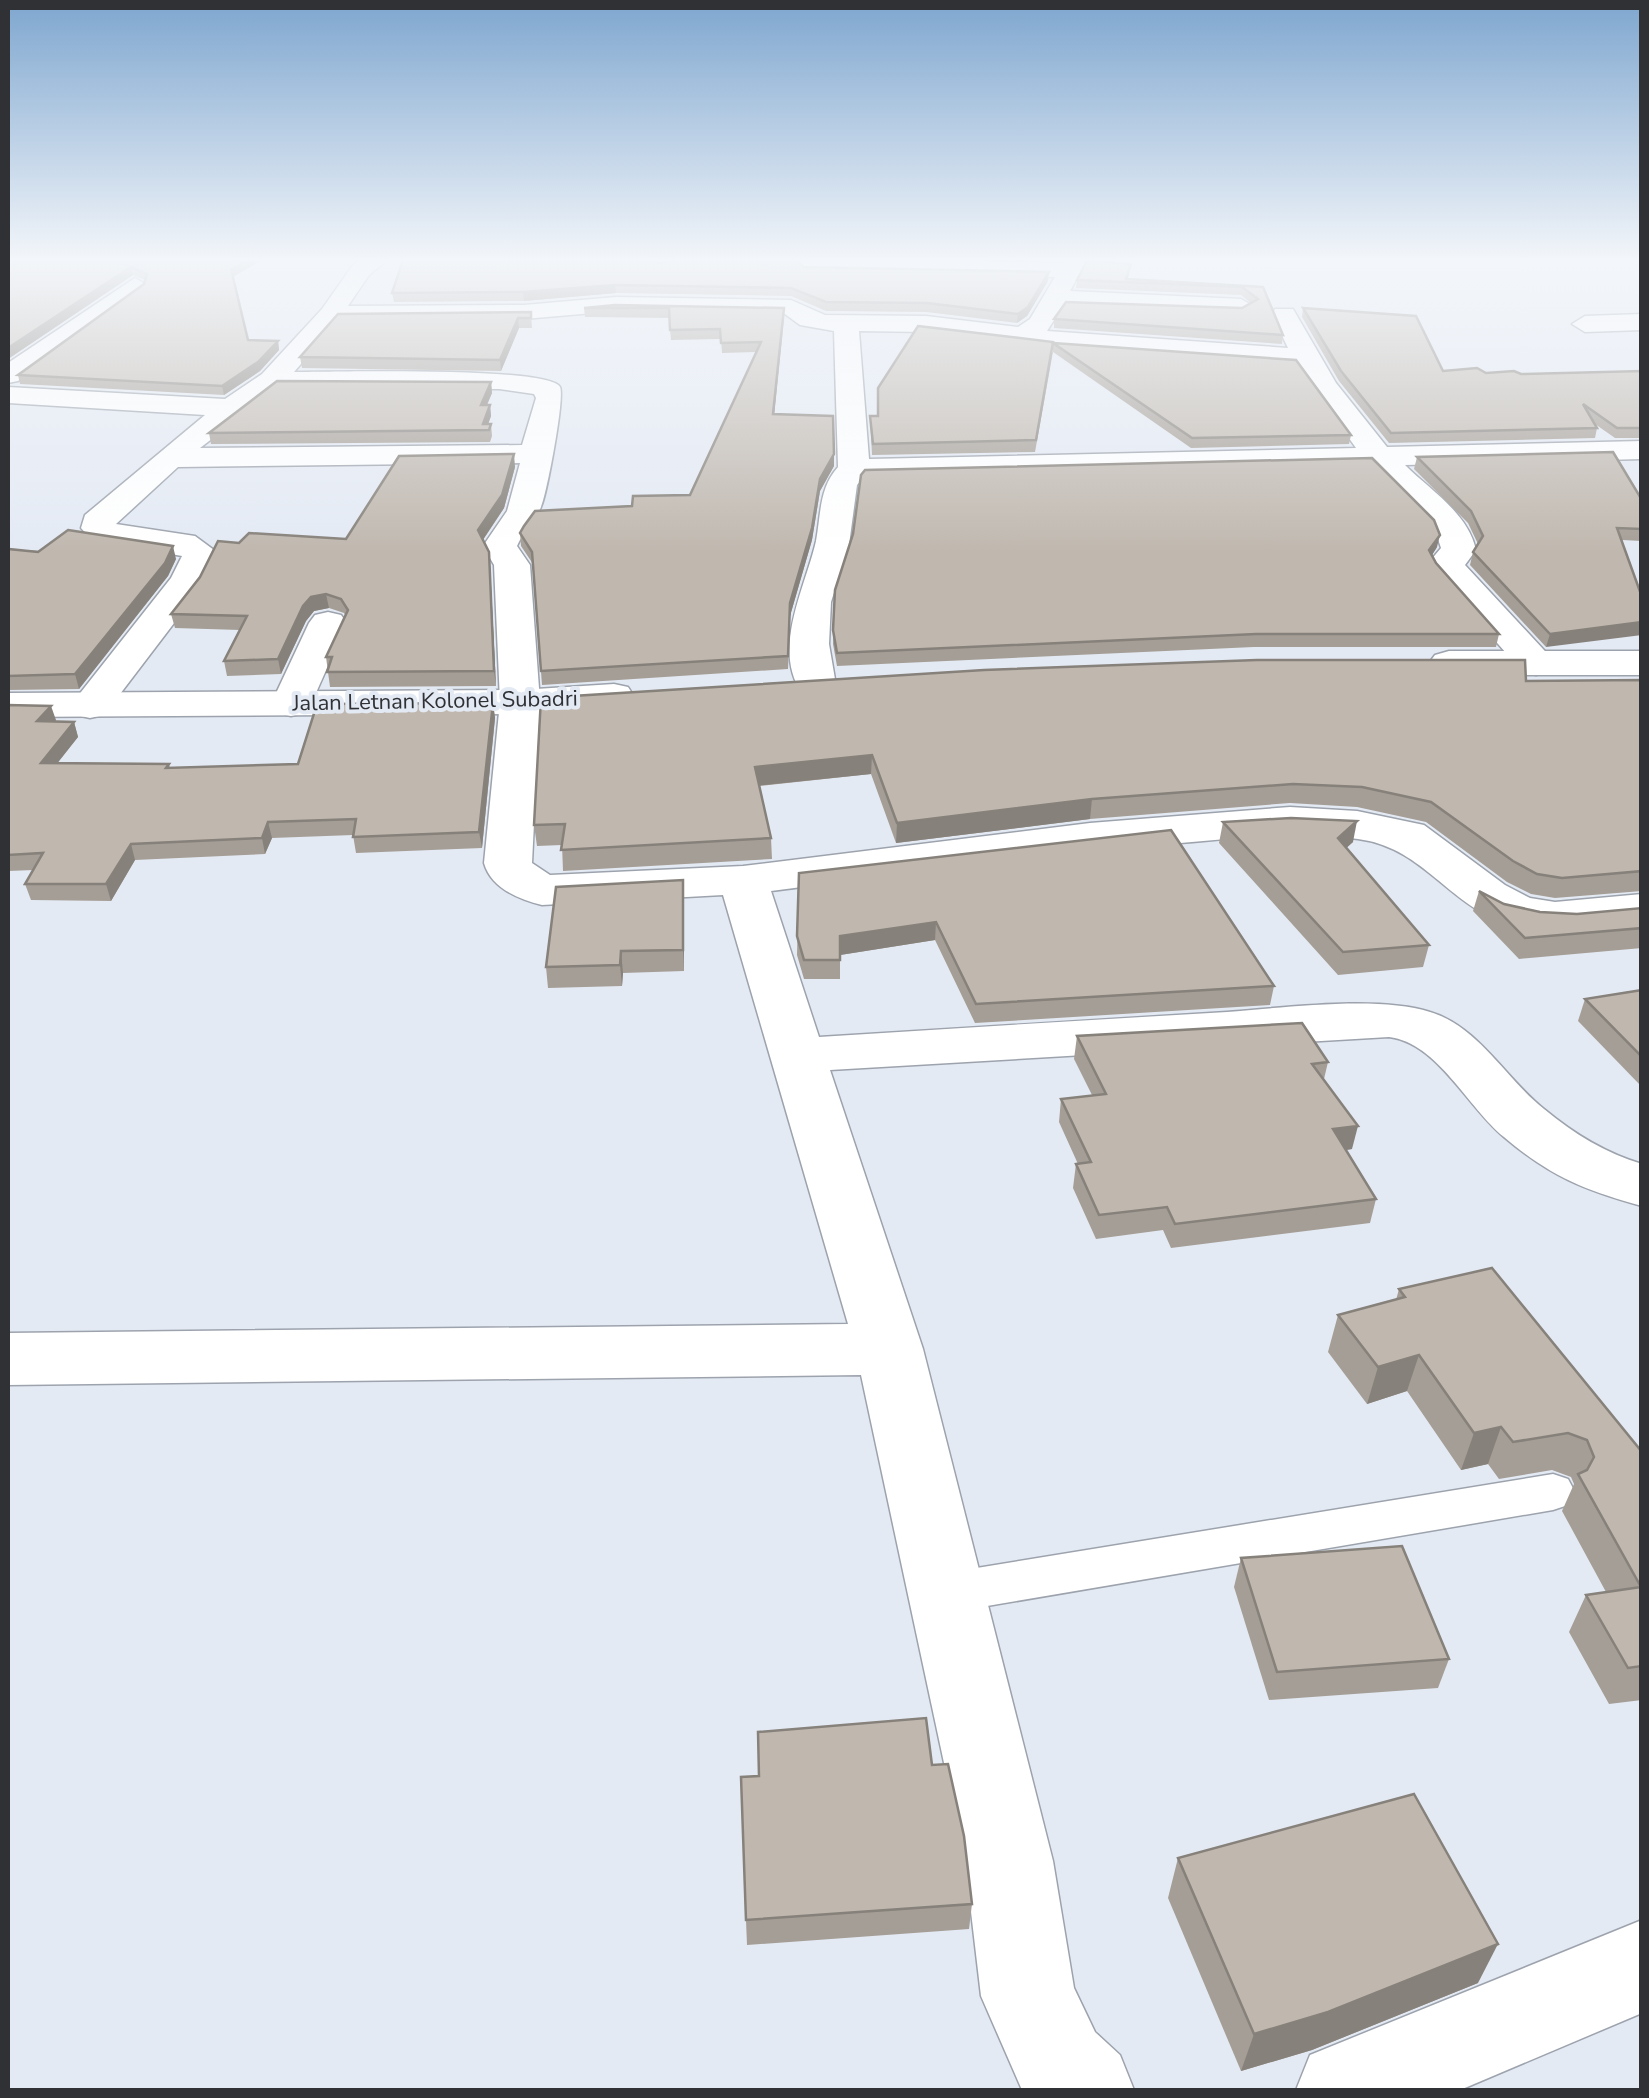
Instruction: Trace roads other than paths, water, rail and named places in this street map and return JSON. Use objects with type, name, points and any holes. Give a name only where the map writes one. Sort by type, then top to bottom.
[{"type":"street","points":[[8,375],[35,356]]},
{"type":"street","points":[[90,706],[187,580],[201,553],[184,543],[125,538],[98,528],[102,515],[231,408],[272,380],[294,356]]},
{"type":"street","points":[[848,356],[854,469]]},
{"type":"street","points":[[1285,356],[1303,357],[1326,392],[1379,456],[1451,528],[1459,550],[1448,561],[1448,567],[1536,663]]},
{"type":"street","points":[[272,380],[499,381],[546,387],[550,398],[534,454],[534,477],[518,519],[503,535],[500,546],[512,565],[520,702],[508,863],[518,879],[542,890],[743,880],[1090,838],[1290,821],[1357,825],[1408,835],[1488,894],[1517,910],[1556,917],[1642,910]]},
{"type":"street","points":[[8,395],[231,408]]},
{"type":"street","points":[[815,685],[810,644],[813,602],[832,545],[841,483],[854,469],[1642,450]]},
{"type":"street","points":[[172,458],[534,454]]},
{"type":"street","points":[[291,704],[328,623]]},
{"type":"street","points":[[1404,663],[1642,662]]},
{"type":"street","name":"Jalan Letnan Kolonel Subadri","points":[[8,705],[520,702],[658,694]]},
{"type":"street","points":[[743,880],[889,1349],[1009,1861],[1028,1996],[1061,2066],[1085,2090]]},
{"type":"street","points":[[796,1055],[1280,1025],[1390,1021],[1415,1024],[1442,1039],[1522,1122],[1584,1167],[1642,1186]]},
{"type":"street","points":[[8,1359],[889,1349]]},
{"type":"street","points":[[1345,2090],[1642,1966]]},
{"type":"lane","points":[[946,1594],[1553,1492]]}]
